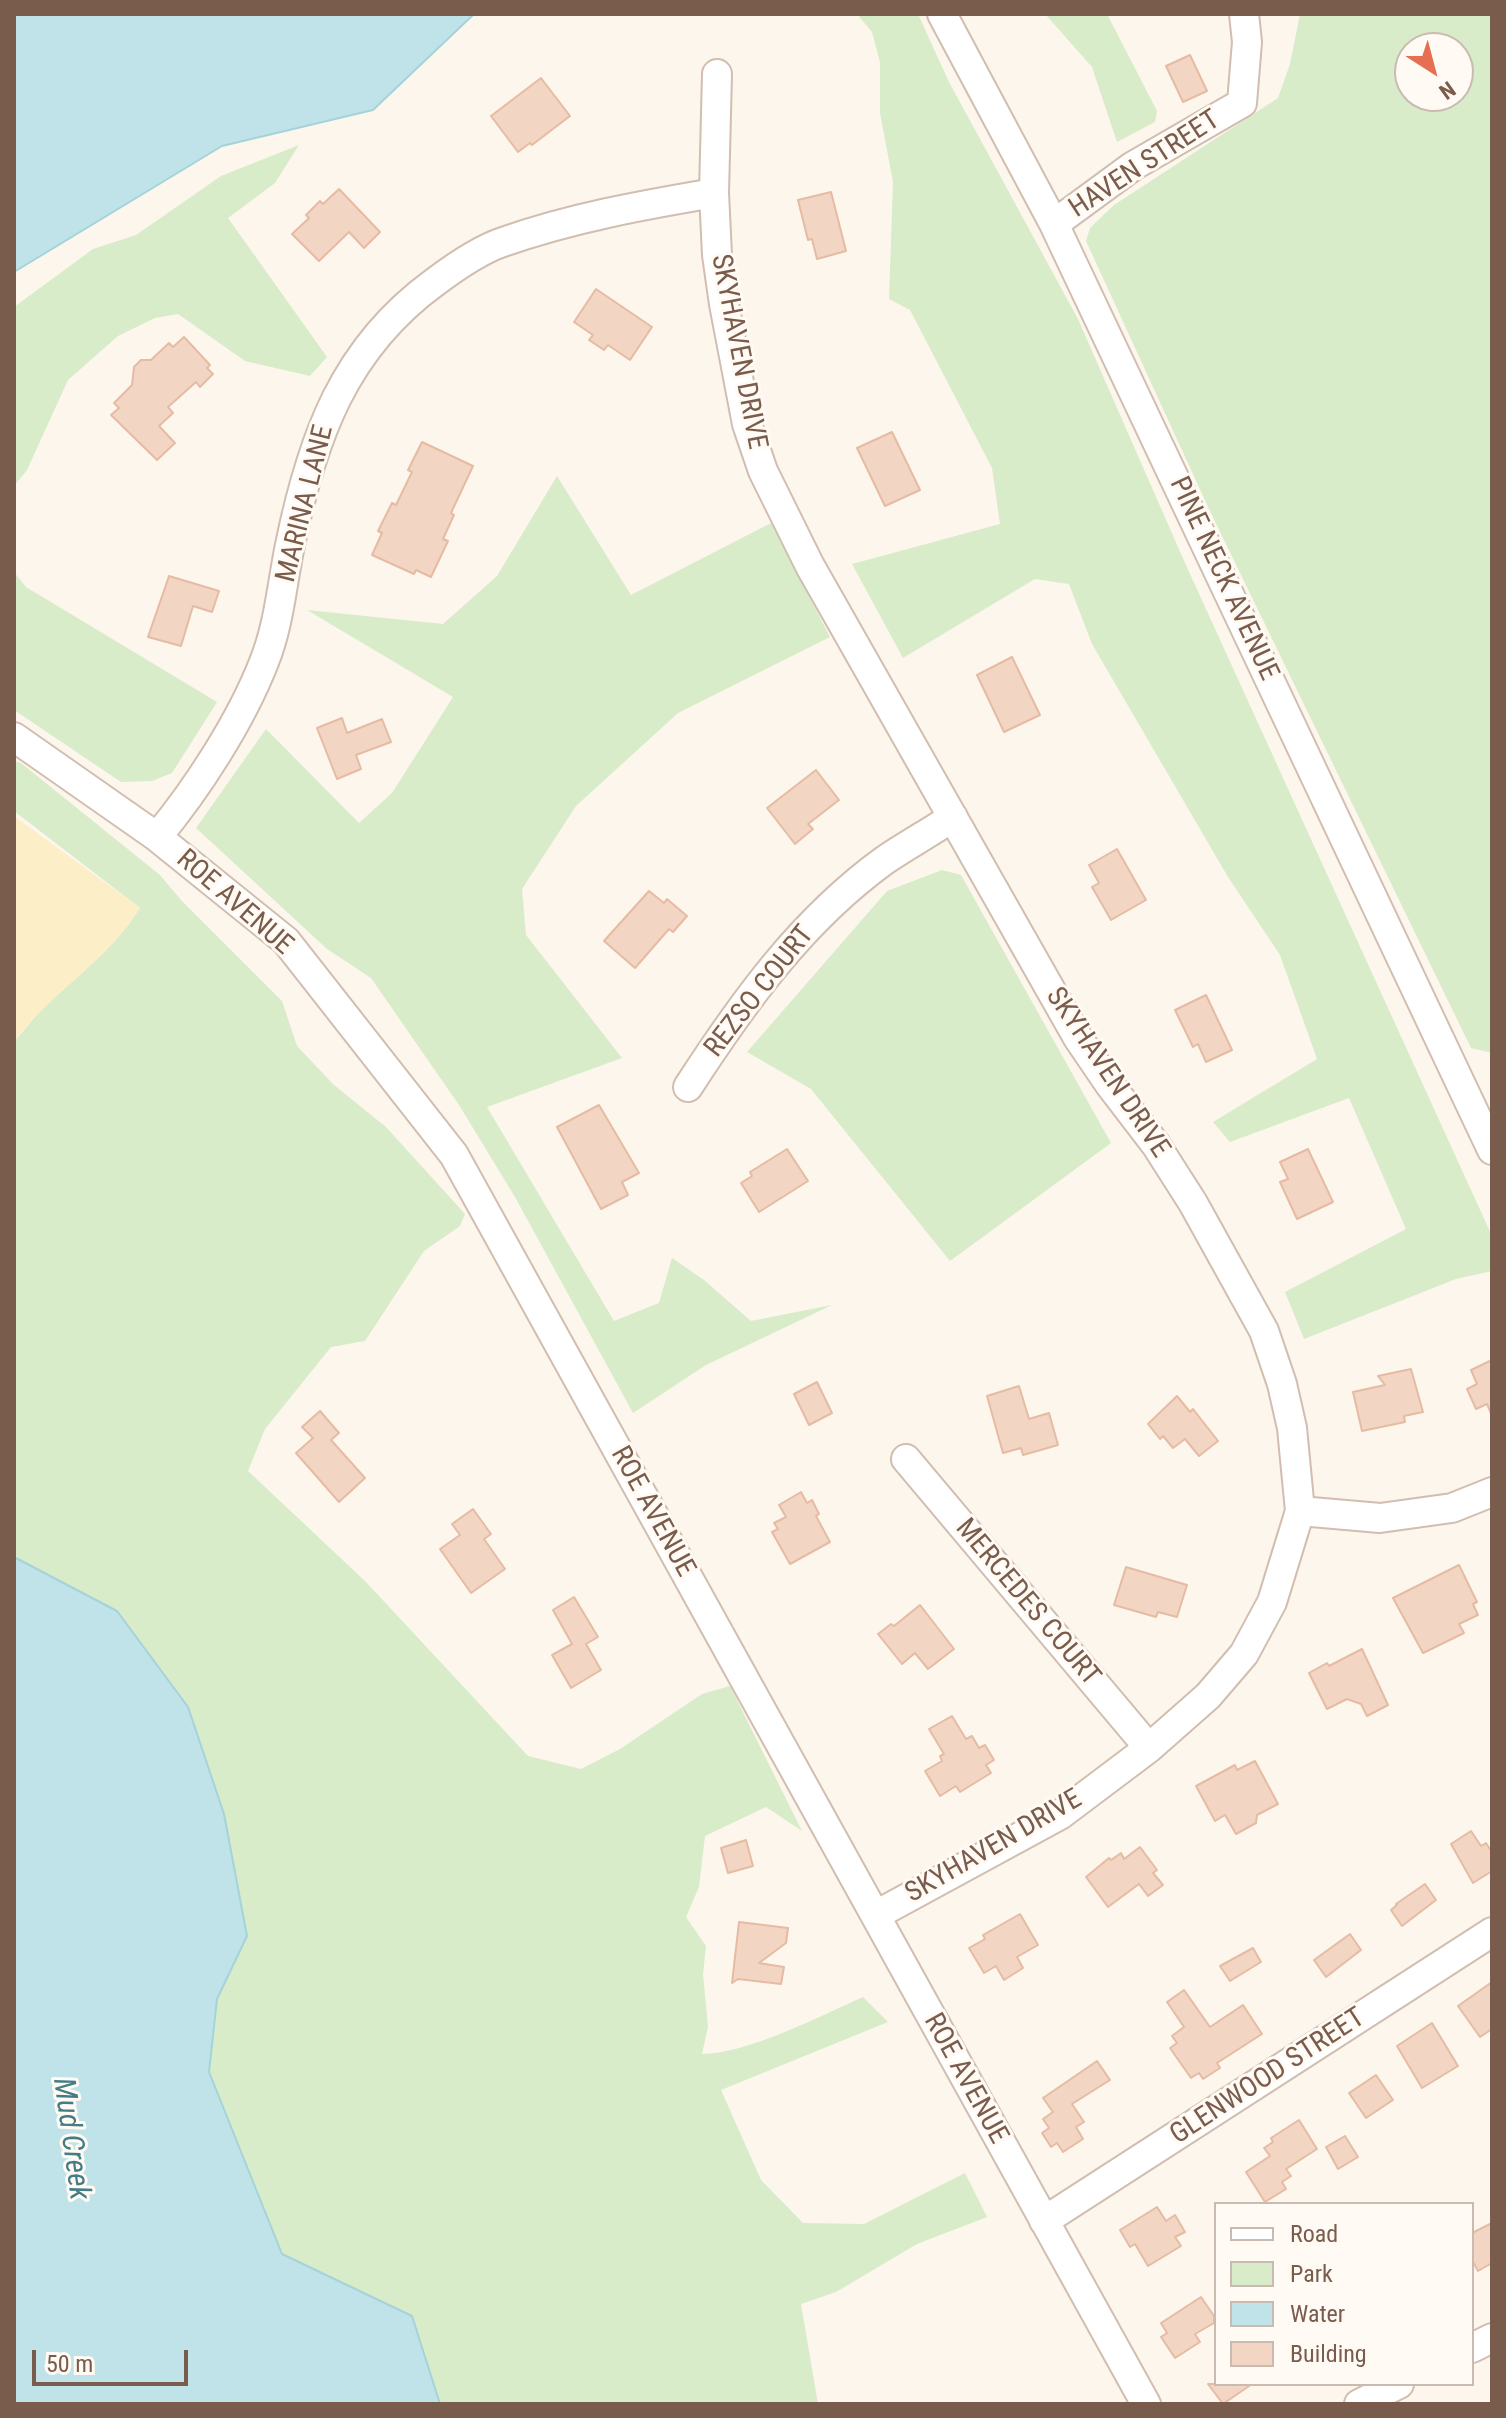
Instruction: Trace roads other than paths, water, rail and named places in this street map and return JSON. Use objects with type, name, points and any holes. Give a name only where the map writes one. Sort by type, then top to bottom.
[{"type":"street","name":"PINE NECK AVENUE","points":[[942,14],[1054,224],[1492,1150]]},
{"type":"street","name":"HAVEN STREET","points":[[1054,224],[1133,166],[1242,103],[1247,42],[1244,14]]},
{"type":"street","name":"SKYHAVEN DRIVE","points":[[717,74],[714,193],[717,255],[747,424],[763,471],[810,566],[1078,1038],[1156,1145],[1193,1203],[1264,1331],[1282,1384],[1292,1428],[1300,1511],[1272,1602],[1244,1654],[1208,1696],[1149,1748],[1060,1815],[876,1915]]},
{"type":"street","name":"MARINA LANE","points":[[157,837],[186,803],[265,662],[314,448],[341,387],[378,331],[418,294],[453,269],[500,243],[625,208],[714,193]]},
{"type":"street","name":"ROE AVENUE","points":[[14,737],[157,837],[286,941],[454,1155],[1146,2404]]},
{"type":"street","name":"REZSO COURT","points":[[688,1087],[735,1015],[791,945],[885,861],[953,817]]},
{"type":"street","name":"MERCEDES COURT","points":[[906,1459],[1149,1748]]},
{"type":"street","points":[[1300,1511],[1380,1518],[1452,1508],[1492,1492]]},
{"type":"street","name":"GLENWOOD STREET","points":[[1044,2221],[1492,1932]]},
{"type":"street","points":[[1474,2347],[1492,2338]]},
{"type":"street","points":[[1359,2404],[1395,2386]]},
{"type":"water","points":[[14,14],[474,14],[373,110],[222,146],[14,272]]},
{"type":"water","name":"Mud Creek","points":[[14,1557],[117,1611],[188,1707],[224,1814],[247,1936],[217,1999],[209,2072],[282,2254],[412,2316],[440,2404],[14,2404]]}]
